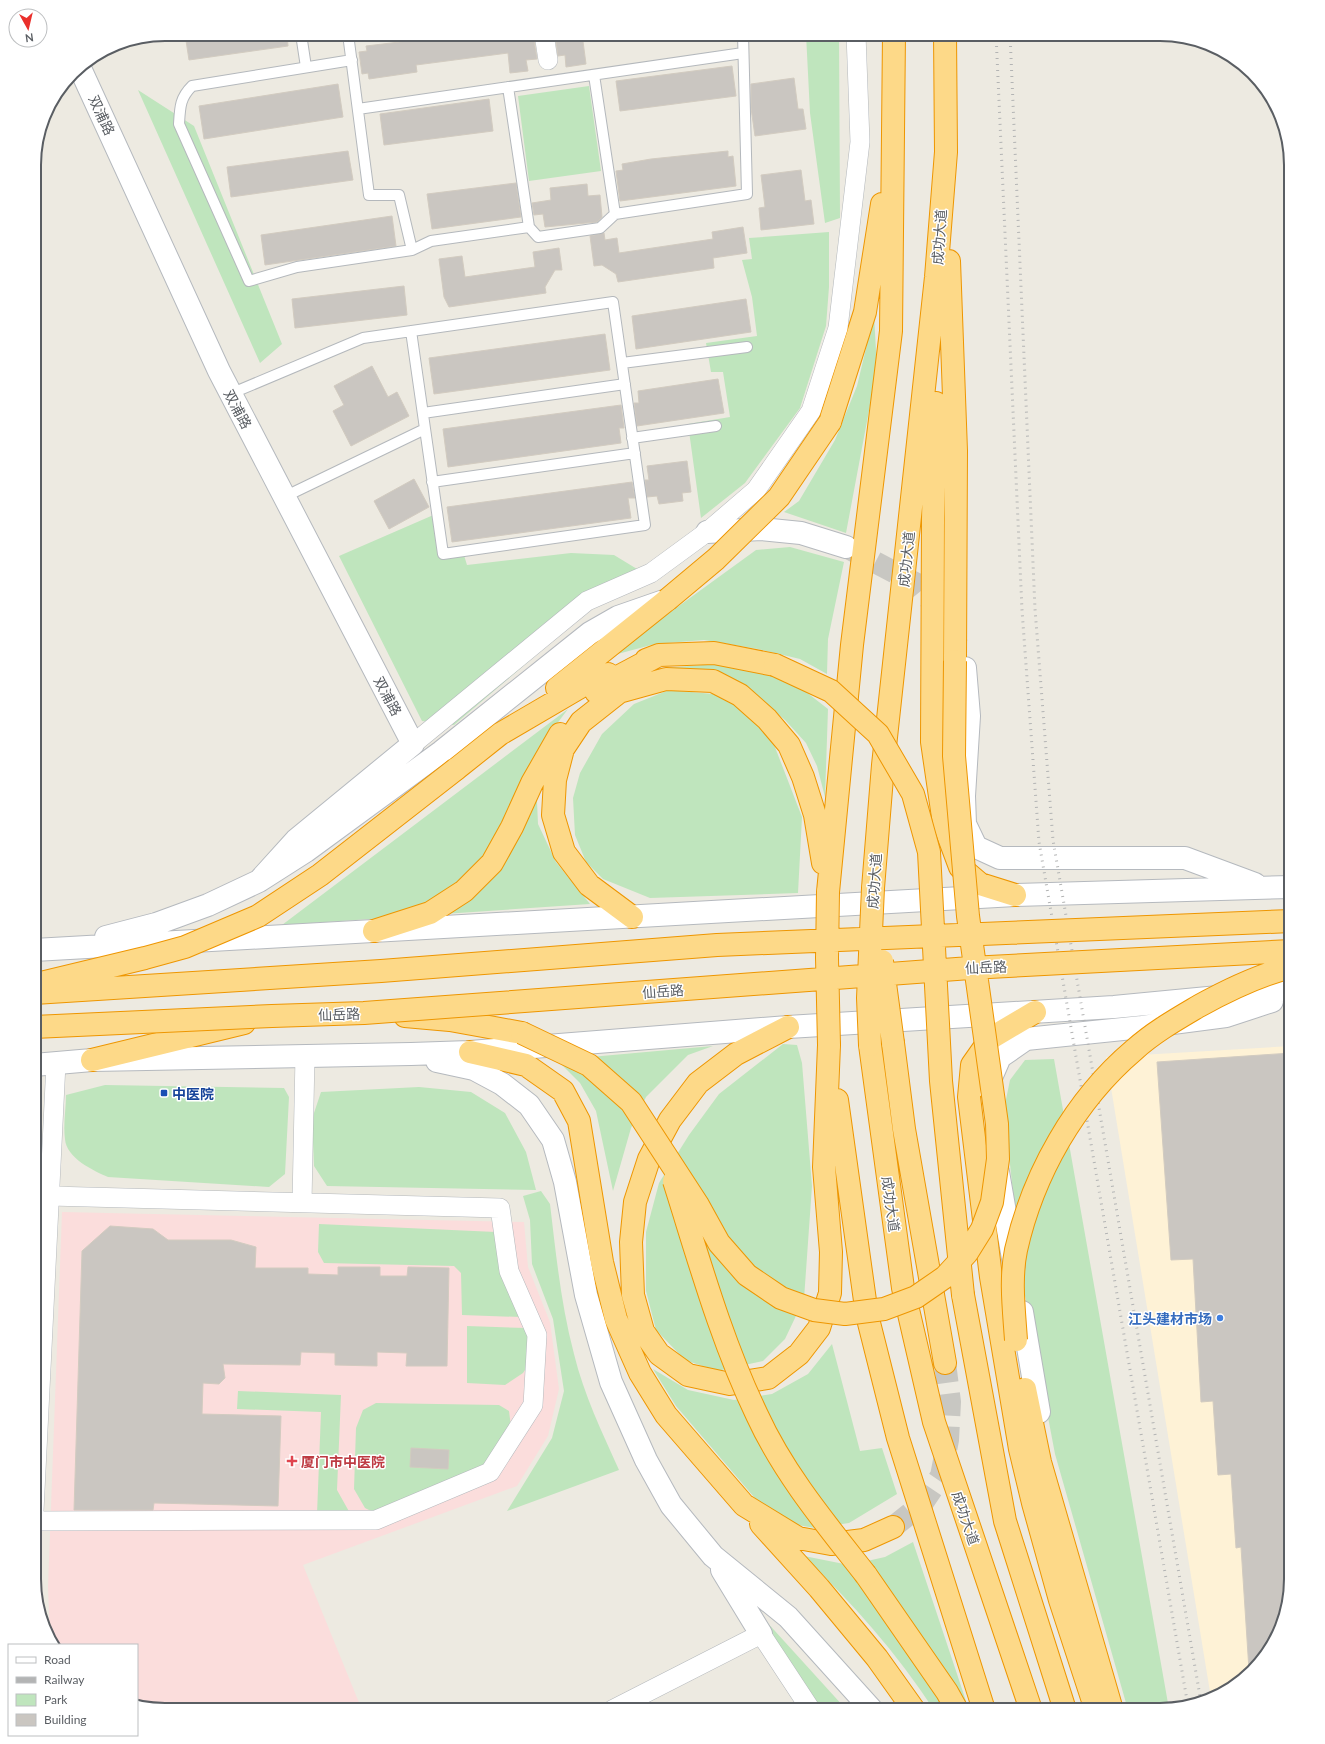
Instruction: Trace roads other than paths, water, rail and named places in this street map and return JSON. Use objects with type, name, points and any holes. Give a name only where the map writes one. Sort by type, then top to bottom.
[{"type":"highway","points":[[788,1027],[736,1054],[698,1083],[670,1120],[649,1159],[635,1202],[631,1242],[633,1295],[643,1331],[659,1354],[688,1375],[730,1384],[768,1378],[799,1354],[819,1328],[830,1292],[831,1252],[824,1167],[829,1045],[828,892],[852,645],[891,331],[894,41]]},
{"type":"highway","name":"成功大道","points":[[944,41],[946,152],[936,277],[883,765],[873,888],[868,998],[870,1045],[903,1288],[934,1422],[1029,1703]]},
{"type":"highway","points":[[364,1013],[450,1020],[522,1033],[589,1065],[631,1102],[698,1205],[719,1243],[747,1275],[780,1298],[814,1310],[845,1314],[884,1309],[916,1297],[946,1276],[967,1253],[982,1229],[992,1202],[998,1159],[997,1124],[966,893],[954,756],[960,664],[956,451],[946,152]]},
{"type":"highway","points":[[41,982],[185,947],[258,916],[320,875],[456,769],[716,559],[779,497],[830,422],[865,312],[879,218],[893,162]]},
{"type":"highway","points":[[936,277],[937,354],[933,527],[932,742],[944,824],[960,866],[980,884],[1015,895]]},
{"type":"highway","points":[[500,734],[594,679],[659,655],[714,653],[775,665],[831,691],[878,734],[913,794],[929,852],[941,1081],[962,1294],[1005,1521],[1063,1703]]},
{"type":"highway","points":[[374,931],[430,913],[464,891],[492,863],[512,827],[532,783],[559,734],[585,701],[610,681],[659,655]]},
{"type":"highway","points":[[632,917],[589,885],[564,852],[554,815],[555,780],[563,750],[581,722],[619,692],[666,678],[713,680],[740,695],[767,718],[789,745],[803,777],[815,814],[828,892]]},
{"type":"highway","points":[[873,888],[904,1129],[945,1363]]},
{"type":"highway","points":[[41,993],[381,971],[717,945],[1284,921]]},
{"type":"highway","name":"仙岳路","points":[[41,1027],[364,1013],[970,968],[1284,951]]},
{"type":"highway","points":[[1110,1703],[1040,1462],[1027,1403],[1016,1340],[1012,1293],[1016,1251],[1038,1183],[1059,1138],[1080,1108],[1105,1078],[1134,1050],[1165,1026],[1218,995],[1275,971],[1284,969]]},
{"type":"highway","points":[[1035,1012],[991,1038],[972,1065],[969,1097],[992,1277],[1020,1449],[1033,1503],[1060,1600],[1094,1703]]},
{"type":"highway","points":[[92,1060],[272,1016]]},
{"type":"highway","points":[[829,1045],[867,1315],[898,1438],[982,1703]]},
{"type":"highway","points":[[470,1052],[526,1065],[563,1090],[579,1121],[602,1262],[619,1326],[640,1372],[666,1415],[819,1588],[877,1658],[909,1703]]},
{"type":"highway","points":[[664,1152],[729,1352],[757,1416],[786,1467],[818,1514],[866,1575],[953,1703]]},
{"type":"highway","points":[[744,1505],[798,1538],[831,1544],[864,1540],[894,1527]]},
{"type":"main road","name":"双浦路","points":[[82,73],[230,394],[414,744]]},
{"type":"main road","points":[[707,532],[761,529],[801,532],[846,547]]},
{"type":"main road","points":[[67,949],[156,924],[208,905],[259,881],[306,851],[434,756],[590,633],[618,617],[667,600]]},
{"type":"main road","points":[[960,664],[969,716],[964,796],[966,824],[976,848],[1000,858],[1185,858],[1265,888]]},
{"type":"main road","points":[[259,881],[296,840],[414,744]]},
{"type":"main road","points":[[41,950],[1015,895],[1284,887]]},
{"type":"main road","points":[[41,1064],[92,1060],[470,1052],[788,1027],[1114,1008],[1284,991]]},
{"type":"main road","points":[[1118,1703],[1083,1594],[1044,1446],[985,1093],[1000,1057],[1026,1039],[1142,1027],[1226,1016],[1284,997]]},
{"type":"main road","points":[[411,1054],[474,1069],[502,1084],[529,1105],[553,1140],[564,1182],[586,1295],[611,1382],[646,1460],[671,1505],[713,1556],[760,1634]]},
{"type":"main road","points":[[713,1556],[788,1617],[866,1703]]},
{"type":"street","points":[[545,41],[548,60]]},
{"type":"street","points":[[414,744],[587,601],[651,573],[707,532],[756,490],[811,411],[838,328],[860,142],[856,41]]},
{"type":"street","points":[[302,1202],[305,1056]]},
{"type":"street","points":[[41,1373],[56,1063]]},
{"type":"street","points":[[41,1521],[376,1520],[490,1472],[533,1405],[536,1335],[509,1271],[500,1208],[50,1196]]},
{"type":"street","points":[[626,1703],[760,1634],[806,1703]]},
{"type":"lane","points":[[302,41],[306,67]]},
{"type":"lane","points":[[349,41],[369,195],[399,195],[412,250]]},
{"type":"lane","points":[[508,87],[529,226],[538,237],[600,228],[615,214],[747,194],[743,41]]},
{"type":"lane","points":[[358,109],[743,53]]},
{"type":"lane","points":[[352,60],[192,86],[184,94],[180,105],[179,124],[249,281],[297,267],[412,250],[431,241],[529,226]]},
{"type":"lane","points":[[594,75],[615,214]]},
{"type":"lane","points":[[230,394],[363,338],[411,331],[613,302],[645,525],[443,554],[411,331]]},
{"type":"lane","points":[[622,363],[747,347]]},
{"type":"lane","points":[[423,414],[625,384]]},
{"type":"lane","points":[[632,438],[716,426]]},
{"type":"lane","points":[[284,497],[425,429]]},
{"type":"lane","points":[[432,482],[635,453]]},
{"type":"tunnel","points":[[846,547],[917,584],[951,626],[957,644]]},
{"type":"tunnel","points":[[893,1527],[922,1504],[941,1476],[948,1440],[950,1402],[945,1363]]},
{"type":"railway","points":[[996,41],[1022,610],[1039,842],[1187,1700]]},
{"type":"railway","points":[[1010,41],[1035,609],[1053,840],[1200,1696]]},
{"type":"place","name":"中医院","points":[[164,1093]]},
{"type":"place","name":"江头建材市场","points":[[1220,1318]]},
{"type":"place","name":"厦门市中医院","points":[[292,1461]]}]
